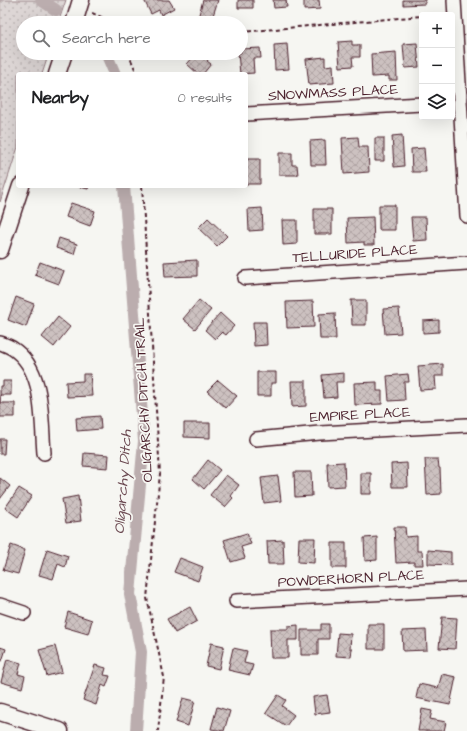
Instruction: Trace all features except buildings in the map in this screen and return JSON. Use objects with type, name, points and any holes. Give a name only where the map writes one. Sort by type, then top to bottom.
[{"type":"street","points":[[454,0],[467,216]]},
{"type":"street","points":[[58,72],[62,60]]},
{"type":"street","name":"SNOWMASS PLACE","points":[[248,114],[419,104]]},
{"type":"street","points":[[0,250],[20,188]]},
{"type":"street","name":"TELLURIDE PLACE","points":[[245,278],[467,263]]},
{"type":"street","points":[[0,343],[11,348],[26,361],[35,378],[40,397],[44,453]]},
{"type":"street","name":"EMPIRE PLACE","points":[[256,439],[320,433],[467,425]]},
{"type":"street","name":"POWDERHORN PLACE","points":[[236,601],[467,589]]},
{"type":"street","points":[[0,605],[24,613]]},
{"type":"street","points":[[0,712],[55,730]]},
{"type":"path","points":[[78,10],[98,16]]},
{"type":"path","points":[[248,31],[419,16]]},
{"type":"path","points":[[131,60],[135,72]]},
{"type":"path","name":"OLIGARCHY DITCH TRAIL","points":[[142,188],[160,474],[147,598],[164,677],[158,731]]},
{"type":"shaded area","points":[[0,0],[66,0],[60,16],[16,16],[16,60],[47,60],[43,72],[16,72],[16,153],[0,202]]},
{"type":"waterway","name":"Oligarchy Ditch","points":[[41,0],[56,10]]},
{"type":"waterway","name":"Oligarchy Ditch","points":[[109,60],[114,72]]},
{"type":"waterway","name":"Oligarchy Ditch","points":[[124,188],[144,441],[130,594],[141,652],[136,731]]}]
